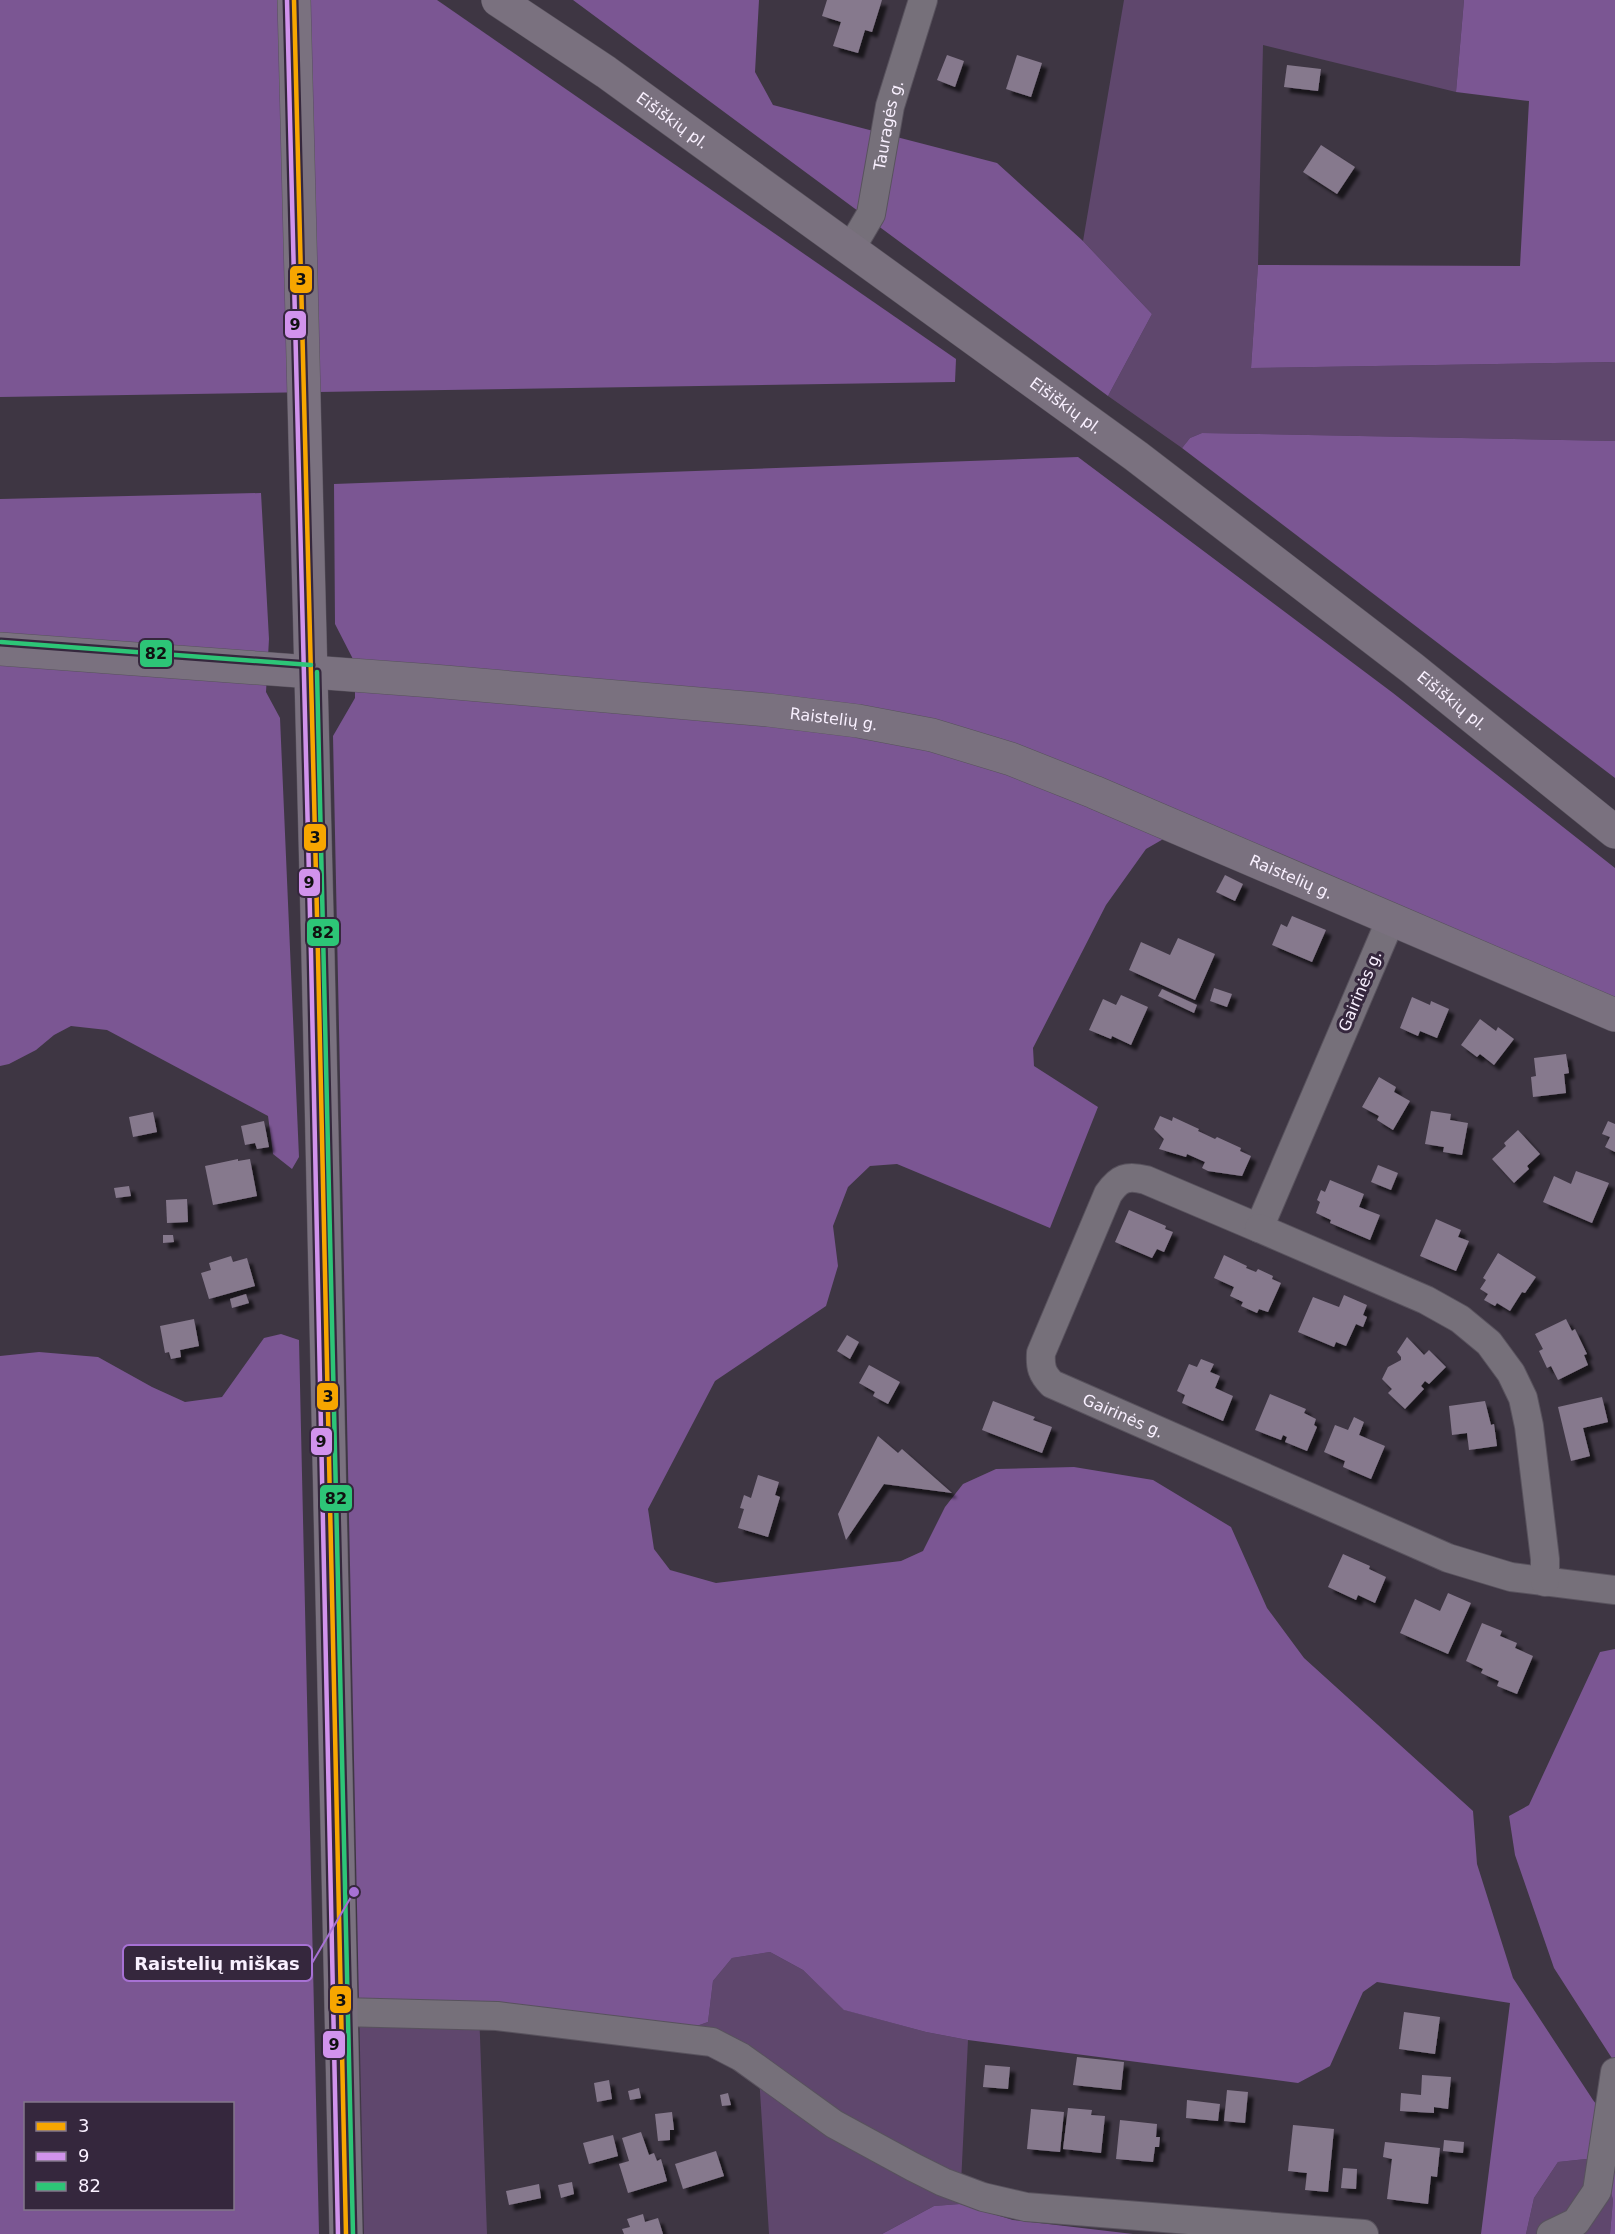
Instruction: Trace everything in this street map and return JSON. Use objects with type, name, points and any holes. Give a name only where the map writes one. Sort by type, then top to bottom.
[{"type":"main road","name":"Eišiškių pl.","points":[[498,0],[606,72],[1155,471],[1412,668],[1615,832]]},
{"type":"main road","points":[[294,1],[346,2234]]},
{"type":"main road","name":"Raistelių g.","points":[[0,649],[768,710],[858,721],[932,735],[1022,763],[1615,1015]]},
{"type":"street","points":[[920,10],[942,0]]},
{"type":"street","name":"Tauragės g.","points":[[851,248],[871,214],[890,106],[920,10]]},
{"type":"street","name":"Gairinės g.","points":[[1259,1228],[1391,919]]},
{"type":"street","name":"Gairinės g.","points":[[1545,1582],[1545,1559],[1531,1437],[1523,1398],[1511,1372],[1489,1342],[1460,1319],[1426,1300],[1146,1180],[1133,1176],[1123,1178],[1108,1194],[1041,1353],[1040,1366],[1044,1376],[1052,1384],[1448,1558],[1511,1578],[1545,1582],[1615,1590]]},
{"type":"street","points":[[341,2012],[497,2016],[712,2042],[741,2057],[834,2124],[913,2167],[983,2197],[1026,2208],[1364,2234]]},
{"type":"street","points":[[1551,2234],[1576,2222],[1597,2191],[1615,2072]]},
{"type":"shaded area","points":[[0,0],[437,0],[956,359],[955,382],[0,397]]},
{"type":"shaded area","points":[[573,0],[759,0],[755,72],[773,105],[997,163],[1083,241],[1152,314],[1108,396]]},
{"type":"shaded area","points":[[1124,0],[1464,0],[1456,92],[1263,45],[1258,265],[1251,368],[1615,362],[1615,441],[1202,433],[1190,438],[1182,448],[1108,396],[1152,314],[1083,241]]},
{"type":"shaded area","points":[[1464,0],[1615,0],[1615,362],[1251,368],[1258,265],[1520,266],[1529,101],[1456,92]]},
{"type":"shaded area","points":[[1202,433],[1615,441],[1615,778],[1182,448],[1190,438]]},
{"type":"shaded area","points":[[1078,457],[1393,693],[1615,868],[1615,1026],[1172,834],[1146,849],[1106,905],[1033,1048],[1034,1066],[1098,1107],[1050,1228],[897,1164],[870,1166],[848,1187],[833,1226],[838,1266],[826,1306],[715,1381],[648,1509],[654,1549],[670,1570],[716,1583],[901,1561],[923,1551],[945,1507],[963,1484],[996,1469],[1074,1467],[1153,1480],[1231,1527],[1267,1608],[1304,1658],[1473,1811],[1477,1864],[1513,1978],[1593,2100],[1615,2128],[1615,2234],[1610,2234],[1613,2200],[1606,2172],[1586,2159],[1558,2162],[1534,2198],[1526,2234],[1481,2234],[1510,2003],[1377,1982],[1363,1992],[1330,2066],[1298,2083],[968,2040],[926,2032],[844,2010],[803,1970],[770,1952],[732,1958],[713,1981],[708,2022],[691,2028],[359,2004],[333,736],[355,698],[355,663],[335,624],[334,484]]},
{"type":"shaded area","points":[[261,493],[269,639],[266,692],[280,718],[299,1157],[292,1169],[273,1154],[268,1116],[107,1030],[71,1026],[54,1035],[36,1050],[9,1064],[0,1066],[0,499]]},
{"type":"shaded area","points":[[281,1334],[299,1340],[319,2234],[0,2234],[0,1356],[39,1352],[98,1357],[152,1387],[185,1402],[222,1397],[264,1338]]},
{"type":"shaded area","points":[[1615,1649],[1615,2063],[1554,1968],[1515,1855],[1509,1816],[1529,1805],[1600,1652]]},
{"type":"shaded area","points":[[770,1952],[803,1970],[845,2010],[926,2032],[968,2040],[960,2204],[934,2206],[882,2234],[769,2234],[758,2060],[691,2028],[708,2022],[713,1981],[732,1958]]},
{"type":"shaded area","points":[[359,2004],[479,2009],[487,2234],[364,2234]]},
{"type":"shaded area","points":[[1586,2159],[1606,2172],[1613,2200],[1610,2234],[1526,2234],[1534,2198],[1558,2162]]},
{"type":"shaded area","points":[[960,2204],[1013,2220],[1133,2234],[882,2234],[934,2206]]},
{"type":"building","points":[[827,0],[882,0],[872,32],[865,30],[858,53],[833,46],[841,22],[822,16]]},
{"type":"building","points":[[947,55],[964,61],[955,87],[937,80]]},
{"type":"building","points":[[1017,55],[1042,63],[1031,97],[1006,89]]},
{"type":"building","points":[[1287,65],[1321,69],[1318,91],[1284,87]]},
{"type":"building","points":[[1321,145],[1355,167],[1337,194],[1303,172]]},
{"type":"building","points":[[1225,875],[1243,884],[1235,901],[1216,892]]},
{"type":"building","points":[[1292,916],[1326,930],[1312,962],[1272,945],[1281,924],[1287,927]]},
{"type":"building","points":[[1178,938],[1215,954],[1195,1000],[1129,970],[1141,942],[1170,955]]},
{"type":"building","points":[[1214,988],[1232,994],[1227,1007],[1210,1001]]},
{"type":"building","points":[[1162,989],[1197,1005],[1194,1013],[1158,996]]},
{"type":"building","points":[[1121,995],[1148,1007],[1131,1045],[1112,1036],[1111,1039],[1089,1030],[1103,999],[1116,1005]]},
{"type":"building","points":[[1412,997],[1430,1005],[1431,1001],[1449,1009],[1437,1038],[1420,1031],[1418,1036],[1400,1028]]},
{"type":"building","points":[[1480,1019],[1496,1031],[1498,1027],[1514,1039],[1494,1065],[1480,1054],[1477,1057],[1461,1045]]},
{"type":"building","points":[[1566,1054],[1569,1073],[1564,1074],[1566,1093],[1533,1097],[1531,1077],[1536,1076],[1534,1058]]},
{"type":"building","points":[[1379,1077],[1396,1087],[1394,1092],[1410,1101],[1393,1130],[1377,1120],[1379,1116],[1362,1107]]},
{"type":"building","points":[[1431,1111],[1451,1114],[1450,1120],[1468,1123],[1462,1155],[1443,1152],[1444,1147],[1425,1144]]},
{"type":"building","points":[[153,1112],[157,1132],[133,1137],[129,1117]]},
{"type":"building","points":[[1160,1116],[1172,1121],[1173,1117],[1215,1139],[1217,1137],[1241,1148],[1240,1151],[1251,1156],[1242,1176],[1208,1171],[1202,1168],[1205,1162],[1187,1154],[1186,1157],[1159,1149],[1164,1139],[1154,1129]]},
{"type":"building","points":[[264,1121],[269,1147],[257,1149],[255,1143],[245,1145],[241,1126]]},
{"type":"building","points":[[1608,1121],[1615,1124],[1615,1152],[1605,1147],[1610,1137],[1602,1134]]},
{"type":"building","points":[[1518,1130],[1540,1154],[1527,1166],[1529,1169],[1514,1183],[1492,1159]]},
{"type":"building","points":[[238,1159],[238,1161],[250,1159],[257,1196],[213,1205],[205,1166]]},
{"type":"building","points":[[1378,1165],[1398,1173],[1391,1190],[1371,1182]]},
{"type":"building","points":[[1576,1171],[1609,1183],[1592,1223],[1543,1202],[1554,1176],[1571,1184]]},
{"type":"building","points":[[1330,1180],[1364,1194],[1359,1207],[1380,1215],[1370,1240],[1330,1223],[1331,1220],[1316,1213],[1321,1190],[1325,1192]]},
{"type":"building","points":[[129,1186],[131,1196],[116,1198],[114,1188]]},
{"type":"building","points":[[187,1199],[188,1222],[167,1223],[166,1200]]},
{"type":"building","points":[[1129,1210],[1166,1226],[1165,1229],[1173,1232],[1164,1252],[1157,1249],[1152,1258],[1115,1242]]},
{"type":"building","points":[[1436,1219],[1461,1230],[1458,1237],[1469,1241],[1456,1271],[1420,1256]]},
{"type":"building","points":[[163,1235],[173,1235],[174,1242],[163,1243]]},
{"type":"building","points":[[1498,1253],[1536,1277],[1525,1293],[1522,1292],[1510,1311],[1497,1303],[1495,1306],[1484,1300],[1488,1294],[1480,1289],[1486,1280],[1483,1278]]},
{"type":"building","points":[[1224,1255],[1247,1266],[1246,1268],[1256,1272],[1258,1269],[1273,1276],[1272,1279],[1281,1283],[1268,1312],[1259,1309],[1257,1313],[1241,1306],[1243,1302],[1230,1296],[1234,1287],[1214,1278]]},
{"type":"building","points":[[231,1256],[233,1262],[247,1258],[255,1286],[209,1299],[201,1273],[211,1270],[209,1263]]},
{"type":"building","points":[[246,1294],[249,1303],[232,1308],[230,1299]]},
{"type":"building","points":[[1344,1295],[1367,1305],[1363,1315],[1367,1317],[1363,1327],[1356,1324],[1346,1346],[1336,1342],[1334,1347],[1298,1332],[1313,1297],[1339,1307]]},
{"type":"building","points":[[194,1319],[199,1346],[180,1350],[181,1357],[171,1359],[169,1352],[165,1353],[160,1326]]},
{"type":"building","points":[[1566,1319],[1572,1331],[1575,1329],[1587,1354],[1584,1355],[1588,1365],[1558,1380],[1551,1366],[1547,1368],[1539,1351],[1543,1349],[1535,1334]]},
{"type":"building","points":[[847,1335],[859,1342],[850,1359],[837,1351]]},
{"type":"building","points":[[1407,1337],[1424,1355],[1429,1350],[1446,1367],[1429,1384],[1425,1381],[1421,1386],[1424,1389],[1405,1409],[1388,1393],[1392,1389],[1382,1379],[1388,1367],[1401,1360],[1397,1352]]},
{"type":"building","points":[[1201,1359],[1214,1364],[1210,1372],[1220,1376],[1215,1388],[1233,1396],[1223,1421],[1182,1403],[1185,1395],[1177,1391],[1189,1364],[1197,1367]]},
{"type":"building","points":[[869,1365],[900,1382],[888,1404],[873,1396],[875,1392],[859,1383]]},
{"type":"building","points":[[1270,1394],[1306,1409],[1304,1413],[1316,1419],[1314,1425],[1317,1427],[1307,1451],[1285,1442],[1287,1437],[1283,1435],[1281,1440],[1255,1430]]},
{"type":"building","points":[[1602,1397],[1608,1422],[1583,1428],[1590,1456],[1571,1461],[1558,1407]]},
{"type":"building","points":[[993,1401],[1035,1417],[1033,1420],[1052,1427],[1042,1453],[982,1430]]},
{"type":"building","points":[[1485,1401],[1491,1425],[1494,1424],[1497,1446],[1469,1450],[1467,1433],[1452,1435],[1449,1406]]},
{"type":"building","points":[[1354,1417],[1364,1422],[1359,1435],[1385,1446],[1371,1479],[1343,1467],[1345,1461],[1324,1452],[1335,1425],[1348,1430]]},
{"type":"building","points":[[878,1436],[898,1453],[902,1449],[952,1493],[884,1484],[846,1540],[838,1514]]},
{"type":"building","points":[[758,1475],[779,1482],[775,1495],[780,1497],[768,1537],[738,1528],[744,1509],[740,1508],[744,1495],[751,1498]]},
{"type":"building","points":[[1343,1554],[1370,1566],[1369,1569],[1386,1577],[1375,1603],[1358,1595],[1356,1600],[1328,1587]]},
{"type":"building","points":[[1448,1593],[1471,1603],[1448,1654],[1400,1633],[1415,1599],[1440,1611]]},
{"type":"building","points":[[1482,1623],[1502,1631],[1500,1636],[1517,1643],[1515,1648],[1533,1656],[1517,1694],[1497,1686],[1499,1681],[1481,1673],[1483,1669],[1466,1661]]},
{"type":"building","points":[[1404,2012],[1440,2017],[1435,2054],[1399,2049]]},
{"type":"building","points":[[1077,2057],[1124,2062],[1121,2090],[1073,2085]]},
{"type":"building","points":[[985,2065],[1010,2067],[1008,2089],[983,2087]]},
{"type":"building","points":[[1422,2075],[1451,2077],[1448,2109],[1434,2107],[1434,2113],[1400,2111],[1401,2093],[1421,2095]]},
{"type":"building","points":[[609,2080],[612,2099],[597,2102],[594,2083]]},
{"type":"building","points":[[639,2088],[641,2098],[630,2100],[628,2091]]},
{"type":"building","points":[[1227,2090],[1248,2092],[1245,2123],[1224,2121]]},
{"type":"building","points":[[728,2093],[731,2105],[722,2106],[720,2095]]},
{"type":"building","points":[[1187,2100],[1220,2104],[1218,2121],[1186,2118]]},
{"type":"building","points":[[1068,2108],[1092,2110],[1091,2115],[1105,2116],[1101,2153],[1063,2149]]},
{"type":"building","points":[[1031,2109],[1064,2112],[1060,2152],[1027,2149]]},
{"type":"building","points":[[672,2112],[674,2130],[670,2130],[670,2140],[658,2141],[655,2114]]},
{"type":"building","points":[[1120,2120],[1157,2124],[1156,2137],[1160,2137],[1159,2147],[1155,2147],[1153,2162],[1116,2159]]},
{"type":"building","points":[[1293,2125],[1334,2129],[1328,2192],[1305,2190],[1307,2173],[1288,2171]]},
{"type":"building","points":[[641,2132],[649,2155],[654,2153],[657,2161],[661,2159],[667,2181],[628,2193],[619,2164],[629,2161],[622,2138]]},
{"type":"building","points":[[613,2135],[618,2156],[589,2164],[583,2143]]},
{"type":"building","points":[[1444,2140],[1464,2142],[1463,2153],[1443,2151]]},
{"type":"building","points":[[1385,2142],[1440,2148],[1437,2177],[1431,2176],[1428,2204],[1387,2199],[1392,2159],[1383,2157]]},
{"type":"building","points":[[716,2151],[724,2176],[683,2189],[675,2164]]},
{"type":"building","points":[[1343,2168],[1357,2169],[1356,2189],[1341,2188]]},
{"type":"building","points":[[572,2182],[574,2194],[561,2198],[558,2185]]},
{"type":"building","points":[[539,2184],[541,2198],[509,2205],[506,2191]]},
{"type":"building","points":[[643,2214],[645,2222],[658,2218],[663,2234],[624,2234],[622,2229],[630,2227],[627,2219]]},
{"type":"transit line","name":"9","points":[[287,0],[311,955],[338,2234]]},
{"type":"transit line","name":"3","points":[[294,0],[346,2234]]},
{"type":"transit line","name":"82","points":[[1,642],[311,665]]},
{"type":"transit line","name":"82","points":[[317,672],[353,2234]]},
{"type":"place","name":"Raistelių miškas","points":[[354,1892]]}]
